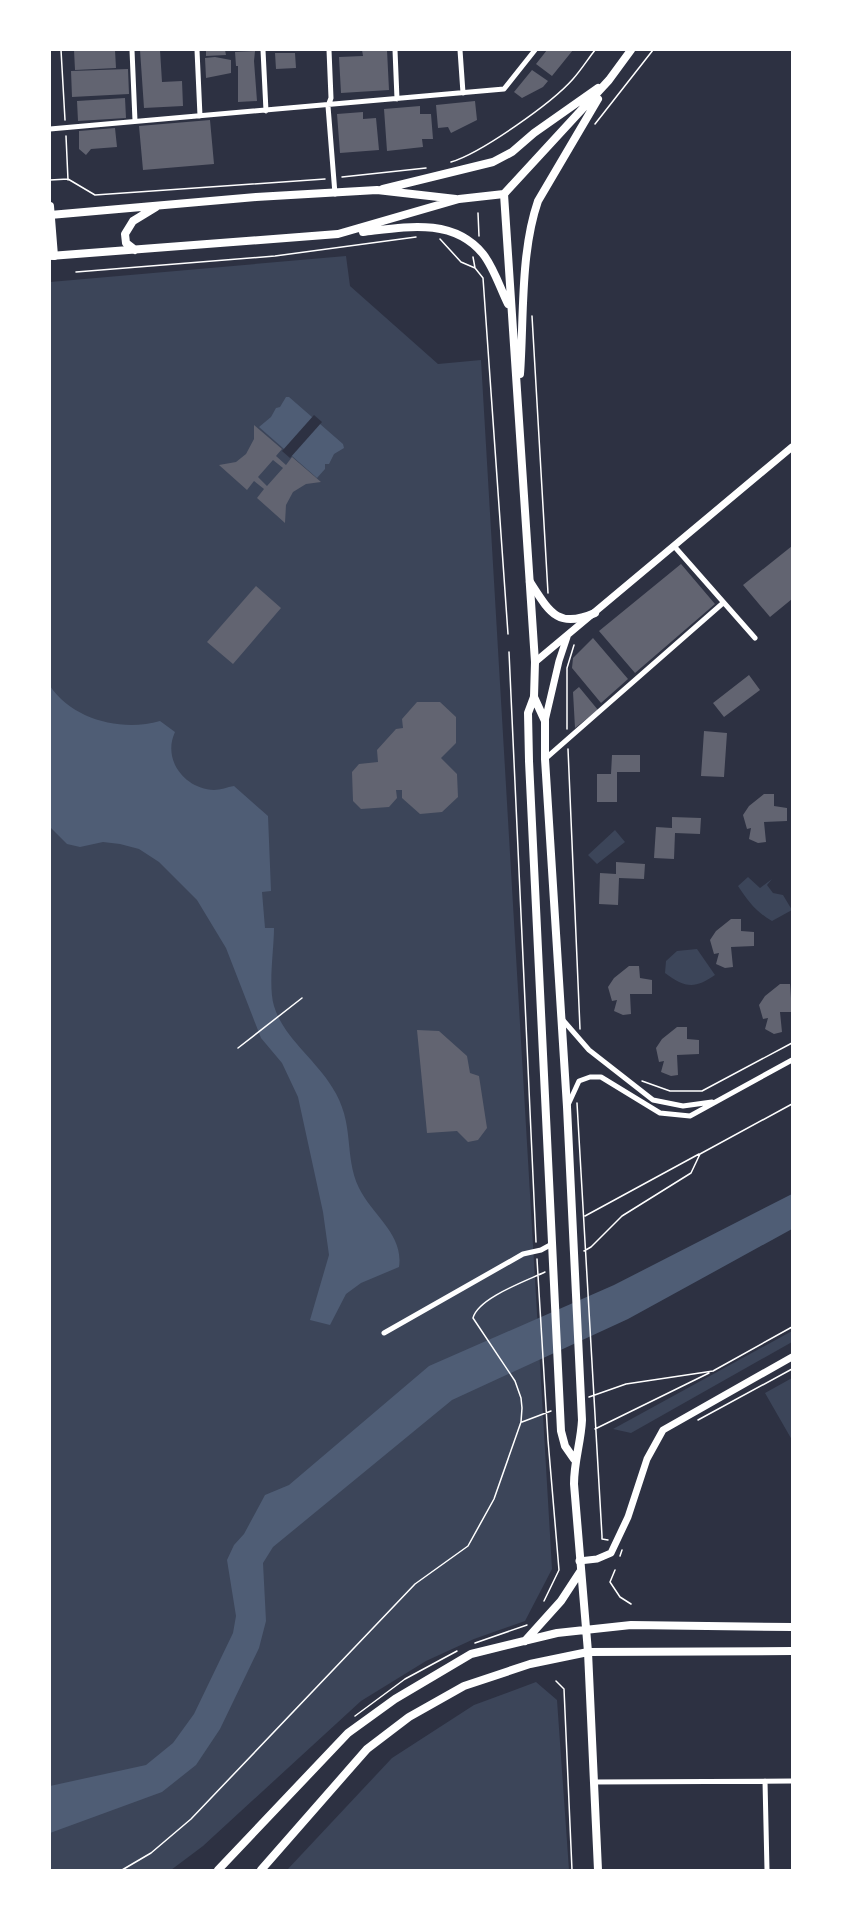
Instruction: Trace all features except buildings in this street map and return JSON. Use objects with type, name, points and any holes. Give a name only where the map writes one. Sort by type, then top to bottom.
[{"type":"main road","points":[[518,397],[525,281],[533,216],[561,160],[609,80],[631,50]]},
{"type":"main road","points":[[50,215],[376,190],[493,162],[512,152],[534,132],[609,80]]},
{"type":"main road","points":[[338,234],[459,199],[504,194],[609,80]]},
{"type":"main road","points":[[376,190],[459,199]]},
{"type":"main road","points":[[504,194],[535,662],[534,697],[528,713],[529,761],[561,1431],[565,1446],[574,1460]]},
{"type":"main road","points":[[135,250],[126,243],[124,234],[133,221],[159,205]]},
{"type":"main road","points":[[50,206],[52,256],[417,226],[441,227],[472,243],[484,256],[510,308]]},
{"type":"main road","points":[[530,582],[547,608],[558,616],[575,621],[595,612]]},
{"type":"main road","points":[[534,697],[545,721],[545,759],[567,1107],[582,1420],[581,1444],[574,1460],[579,1562],[588,1653],[598,1870]]},
{"type":"main road","points":[[525,1641],[561,1601],[580,1572]]},
{"type":"main road","points":[[218,1870],[348,1733],[395,1699],[471,1654],[585,1629],[631,1625],[792,1627]]},
{"type":"main road","points":[[261,1870],[367,1749],[409,1717],[464,1686],[530,1664],[588,1653],[792,1651]]},
{"type":"street","points":[[132,50],[135,122]]},
{"type":"street","points":[[197,50],[200,116]]},
{"type":"street","points":[[263,50],[266,111]]},
{"type":"street","points":[[329,50],[331,98],[328,106],[335,194]]},
{"type":"street","points":[[395,50],[397,99]]},
{"type":"street","points":[[460,50],[463,93]]},
{"type":"street","points":[[50,129],[504,89],[535,50]]},
{"type":"street","points":[[535,662],[792,447]]},
{"type":"street","points":[[674,546],[755,638]]},
{"type":"street","points":[[545,759],[723,603]]},
{"type":"street","points":[[545,721],[559,662],[568,636]]},
{"type":"street","points":[[560,1016],[589,1050],[653,1100],[683,1106],[717,1102]]},
{"type":"street","points":[[567,1107],[579,1081],[590,1077],[601,1077],[660,1113],[690,1116],[792,1060]]},
{"type":"street","points":[[384,1333],[523,1254],[552,1247]]},
{"type":"street","points":[[579,1562],[597,1559],[611,1553],[628,1517],[647,1459],[663,1430],[792,1357]]},
{"type":"street","points":[[765,1781],[767,1870]]},
{"type":"street","points":[[594,1782],[792,1781]]},
{"type":"path","points":[[444,164],[479,150],[518,123],[572,81],[595,50]]},
{"type":"path","points":[[590,130],[653,50]]},
{"type":"path","points":[[50,180],[68,180],[95,195],[334,178],[433,167]]},
{"type":"path","points":[[478,213],[480,230]]},
{"type":"path","points":[[435,234],[461,262],[476,268]]},
{"type":"path","points":[[76,272],[275,256],[423,236]]},
{"type":"path","points":[[471,250],[476,268],[483,278],[508,634]]},
{"type":"path","points":[[532,306],[548,601]]},
{"type":"path","points":[[574,645],[567,668],[566,683],[580,1032]]},
{"type":"path","points":[[509,652],[537,1264],[559,1570],[544,1601]]},
{"type":"path","points":[[238,1048],[302,998]]},
{"type":"path","points":[[640,1081],[670,1091],[702,1091],[792,1042]]},
{"type":"path","points":[[576,1094],[585,1216],[602,1539],[608,1540]]},
{"type":"path","points":[[585,1216],[792,1104]]},
{"type":"path","points":[[582,1252],[591,1247],[622,1216],[691,1173],[700,1154]]},
{"type":"path","points":[[122,1870],[150,1853],[191,1819],[415,1584],[468,1546],[494,1499],[522,1422],[521,1398],[515,1381],[473,1318],[478,1307],[546,1271]]},
{"type":"path","points":[[595,1430],[713,1371],[792,1327]]},
{"type":"path","points":[[693,1423],[792,1369]]},
{"type":"path","points":[[580,1400],[626,1384],[713,1371]]},
{"type":"path","points":[[522,1422],[551,1412]]},
{"type":"path","points":[[620,1556],[624,1546]]},
{"type":"path","points":[[615,1570],[610,1582],[620,1597],[631,1604]]},
{"type":"path","points":[[556,1681],[564,1689],[572,1870]]},
{"type":"shaded area","points":[[346,256],[350,286],[438,364],[481,360],[552,1569],[525,1621],[474,1639],[426,1661],[361,1701],[203,1846],[171,1870],[50,1870],[50,282]]},
{"type":"shaded area","points":[[286,397],[289,397],[343,444],[344,448],[334,454],[329,464],[325,464],[325,469],[317,478],[259,427],[271,417],[276,408],[280,407]]},
{"type":"shaded area","points":[[50,686],[72,707],[99,720],[130,725],[160,721],[175,732],[172,753],[174,762],[185,779],[203,788],[214,790],[234,786],[268,816],[271,891],[262,892],[265,928],[274,928],[271,978],[274,1006],[278,1017],[292,1038],[332,1087],[344,1114],[351,1163],[359,1188],[392,1235],[399,1255],[399,1267],[361,1283],[346,1294],[330,1325],[310,1320],[329,1255],[323,1212],[298,1097],[282,1063],[261,1038],[226,948],[197,900],[159,862],[139,849],[103,842],[80,847],[67,844],[50,827]]},
{"type":"shaded area","points":[[615,830],[625,842],[597,864],[588,855]]},
{"type":"shaded area","points":[[748,877],[760,888],[772,879],[767,885],[773,893],[783,895],[792,910],[772,921],[761,914],[738,886]]},
{"type":"shaded area","points":[[697,949],[715,975],[702,983],[690,985],[678,982],[665,973],[666,961],[677,951]]},
{"type":"shaded area","points":[[792,1194],[792,1229],[628,1319],[452,1400],[273,1547],[263,1563],[266,1621],[259,1648],[220,1729],[196,1765],[162,1792],[50,1833],[50,1786],[146,1765],[173,1743],[194,1714],[233,1633],[236,1616],[227,1560],[265,1495],[289,1485],[429,1366],[614,1285]]},
{"type":"shaded area","points":[[792,1331],[792,1342],[631,1433],[613,1429]]},
{"type":"shaded area","points":[[792,1378],[792,1440],[765,1393]]},
{"type":"shaded area","points":[[536,1682],[557,1700],[569,1870],[287,1870],[392,1758],[474,1705]]},
{"type":"pier","points":[[314,415],[322,422],[290,458],[282,451]]}]
